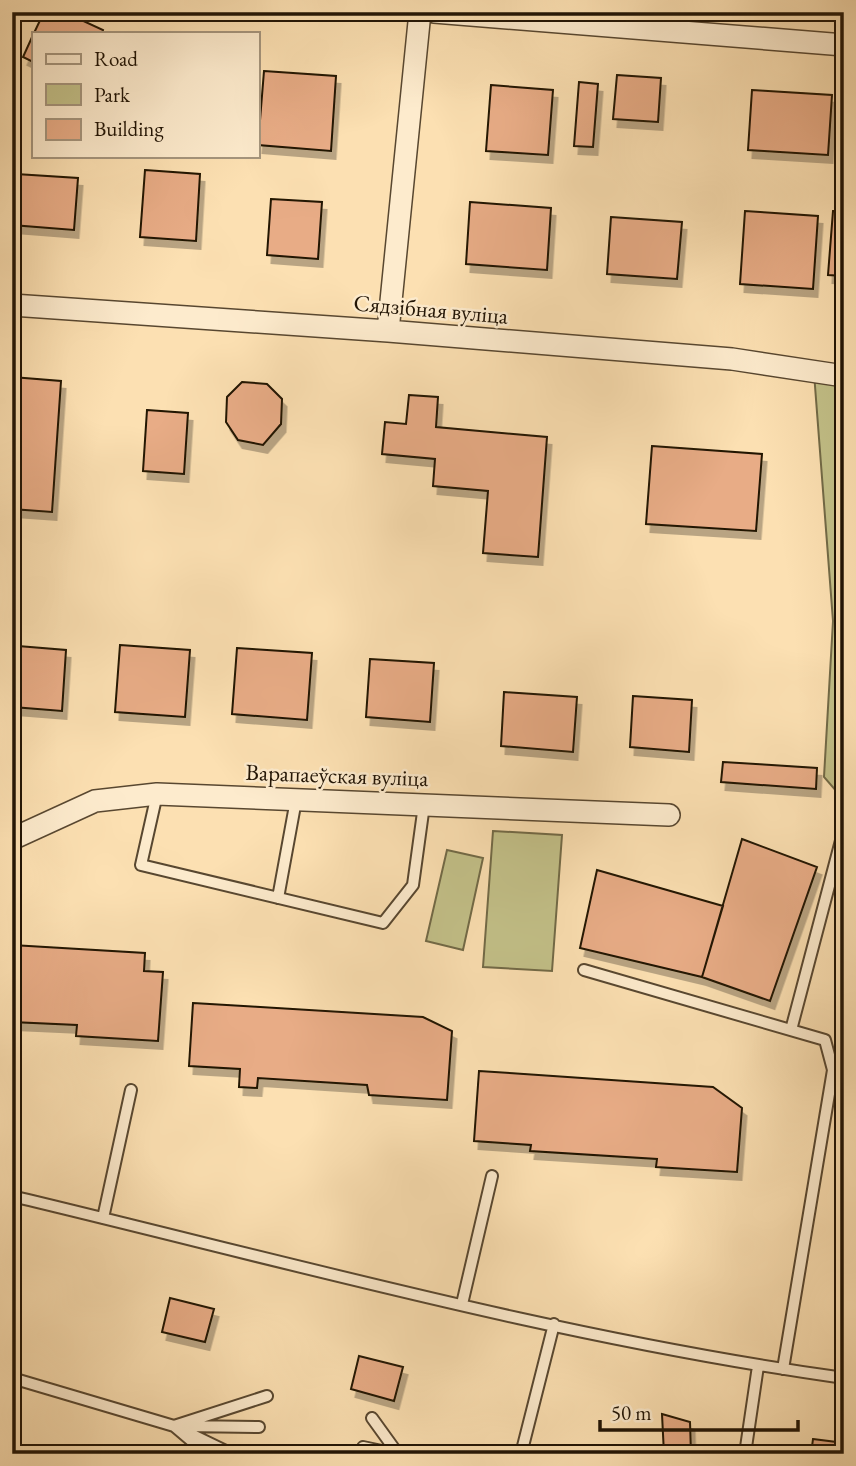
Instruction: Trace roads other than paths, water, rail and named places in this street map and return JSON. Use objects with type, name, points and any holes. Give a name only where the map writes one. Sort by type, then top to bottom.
[{"type":"street","points":[[387,331],[421,12]]},
{"type":"street","points":[[434,12],[844,45]]},
{"type":"street","name":"Сядзібная вуліца","points":[[12,305],[387,331],[732,359],[844,376]]},
{"type":"street","name":"Варапаеўская вуліца","points":[[12,839],[95,801],[157,794],[669,814]]},
{"type":"lane","points":[[157,794],[141,865],[383,923],[413,885],[424,805]]},
{"type":"lane","points":[[278,898],[296,800]]},
{"type":"lane","points":[[792,1030],[844,830]]},
{"type":"lane","points":[[584,970],[825,1040],[833,1070],[783,1369]]},
{"type":"lane","points":[[103,1218],[131,1090]]},
{"type":"lane","points":[[462,1304],[492,1176]]},
{"type":"lane","points":[[12,1196],[462,1304],[758,1366],[844,1378]]},
{"type":"lane","points":[[521,1454],[554,1324]]},
{"type":"lane","points":[[745,1454],[758,1366]]},
{"type":"lane","points":[[12,1378],[174,1426],[232,1454]]},
{"type":"lane","points":[[174,1426],[267,1396]]},
{"type":"lane","points":[[372,1418],[397,1454]]},
{"type":"lane","points":[[174,1426],[259,1427]]},
{"type":"lane","points":[[174,1426],[207,1454]]},
{"type":"lane","points":[[363,1447],[397,1454]]}]
